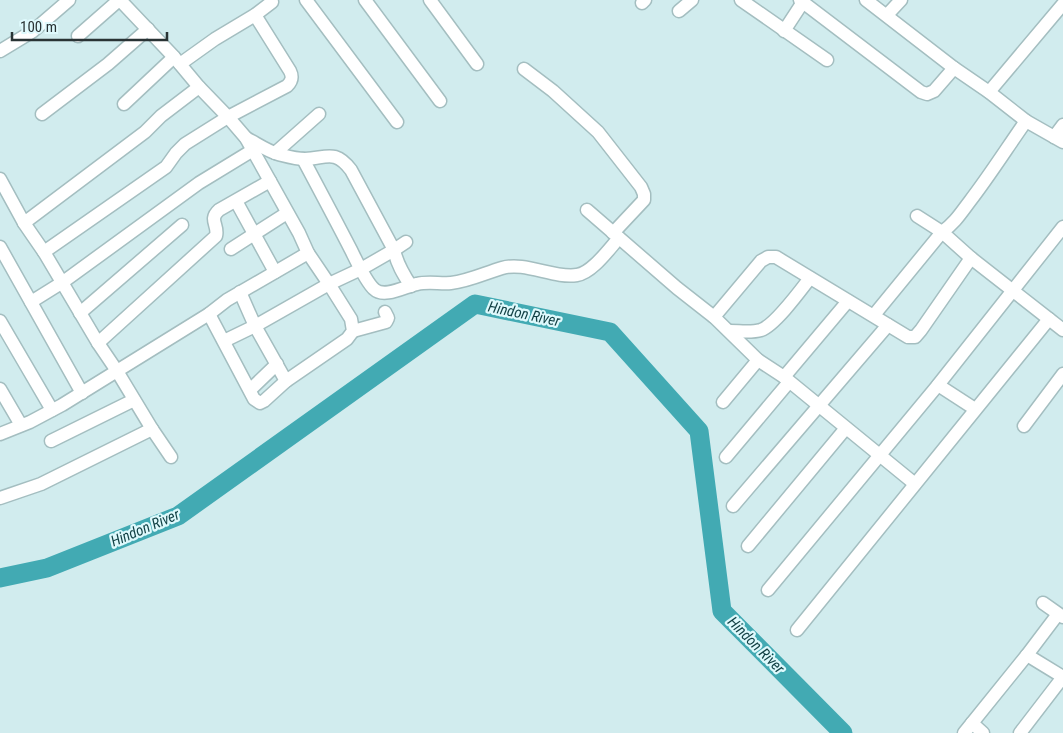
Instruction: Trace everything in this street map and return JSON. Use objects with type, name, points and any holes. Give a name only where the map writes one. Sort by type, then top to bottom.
[{"type":"street","points":[[0,51],[34,31],[69,0]]},
{"type":"street","points":[[78,36],[120,0],[177,60],[246,138],[299,233],[308,253],[330,284],[351,319],[353,331]]},
{"type":"street","points":[[306,0],[397,122]]},
{"type":"street","points":[[365,0],[440,101]]},
{"type":"street","points":[[430,0],[477,64]]},
{"type":"street","points":[[679,11],[692,0]]},
{"type":"street","points":[[741,0],[827,60]]},
{"type":"street","points":[[866,0],[1026,121],[1058,140],[1063,125]]},
{"type":"street","points":[[887,16],[901,0]]},
{"type":"street","points":[[784,31],[802,1],[921,92],[927,94],[934,91],[954,68]]},
{"type":"street","points":[[124,104],[177,60],[255,15],[272,2]]},
{"type":"street","points":[[989,92],[1063,4]]},
{"type":"street","points":[[44,252],[166,167],[185,144],[228,117],[290,83],[292,75],[290,70],[255,15]]},
{"type":"street","points":[[42,114],[108,64],[148,29]]},
{"type":"street","points":[[303,159],[361,269],[378,292],[400,290],[423,283],[452,283],[509,266],[577,275],[595,264],[644,200],[644,194],[624,164],[598,132],[553,91],[524,69]]},
{"type":"street","points":[[24,223],[145,132],[161,116],[199,87]]},
{"type":"street","points":[[275,153],[319,114]]},
{"type":"street","points":[[874,316],[942,232],[956,220],[1026,121]]},
{"type":"street","points":[[246,138],[275,153],[303,159],[327,156],[336,157],[344,161],[351,170],[394,250],[400,268],[411,286]]},
{"type":"street","points":[[31,302],[63,282],[199,183],[253,150]]},
{"type":"street","points":[[0,179],[24,223],[63,282],[98,343],[171,458]]},
{"type":"street","points":[[98,343],[216,236],[217,230],[214,219],[215,214],[219,210],[270,182]]},
{"type":"street","points":[[236,201],[275,272]]},
{"type":"street","points":[[587,210],[730,331],[758,360],[787,379],[915,484]]},
{"type":"street","points":[[231,249],[287,213]]},
{"type":"street","points":[[917,216],[942,232],[971,258],[1063,330]]},
{"type":"street","points":[[80,313],[182,225]]},
{"type":"street","points":[[768,590],[938,385],[1063,227]]},
{"type":"street","points":[[224,341],[361,269],[406,242]]},
{"type":"street","points":[[0,247],[82,393]]},
{"type":"street","points":[[0,434],[52,410],[82,393],[209,314],[227,300],[308,253]]},
{"type":"street","points":[[714,317],[761,261],[768,256],[776,257],[908,337],[915,337],[971,258]]},
{"type":"street","points":[[730,331],[752,332],[763,329],[771,324],[810,278]]},
{"type":"street","points":[[240,292],[255,326],[286,381]]},
{"type":"street","points":[[726,457],[848,302]]},
{"type":"street","points":[[209,314],[254,399],[264,402],[286,381],[347,339],[353,331],[386,322],[388,318],[385,312]]},
{"type":"street","points":[[797,630],[1049,319]]},
{"type":"street","points":[[0,321],[52,410]]},
{"type":"street","points":[[733,506],[888,325]]},
{"type":"street","points":[[723,402],[758,360]]},
{"type":"street","points":[[250,390],[277,364]]},
{"type":"street","points":[[1024,426],[1063,374]]},
{"type":"street","points":[[938,385],[975,409]]},
{"type":"street","points":[[0,389],[21,425]]},
{"type":"street","points":[[50,441],[134,400]]},
{"type":"street","points":[[748,546],[846,428]]},
{"type":"street","points":[[0,498],[41,484],[152,429]]},
{"type":"street","points":[[983,733],[968,728],[1060,616],[1043,604]]},
{"type":"street","points":[[1020,733],[1063,677],[1027,655]]},
{"type":"waterway","name":"Hindon River","points":[[0,578],[47,568],[178,516],[475,304],[610,332],[699,431],[722,611],[843,733]]}]
